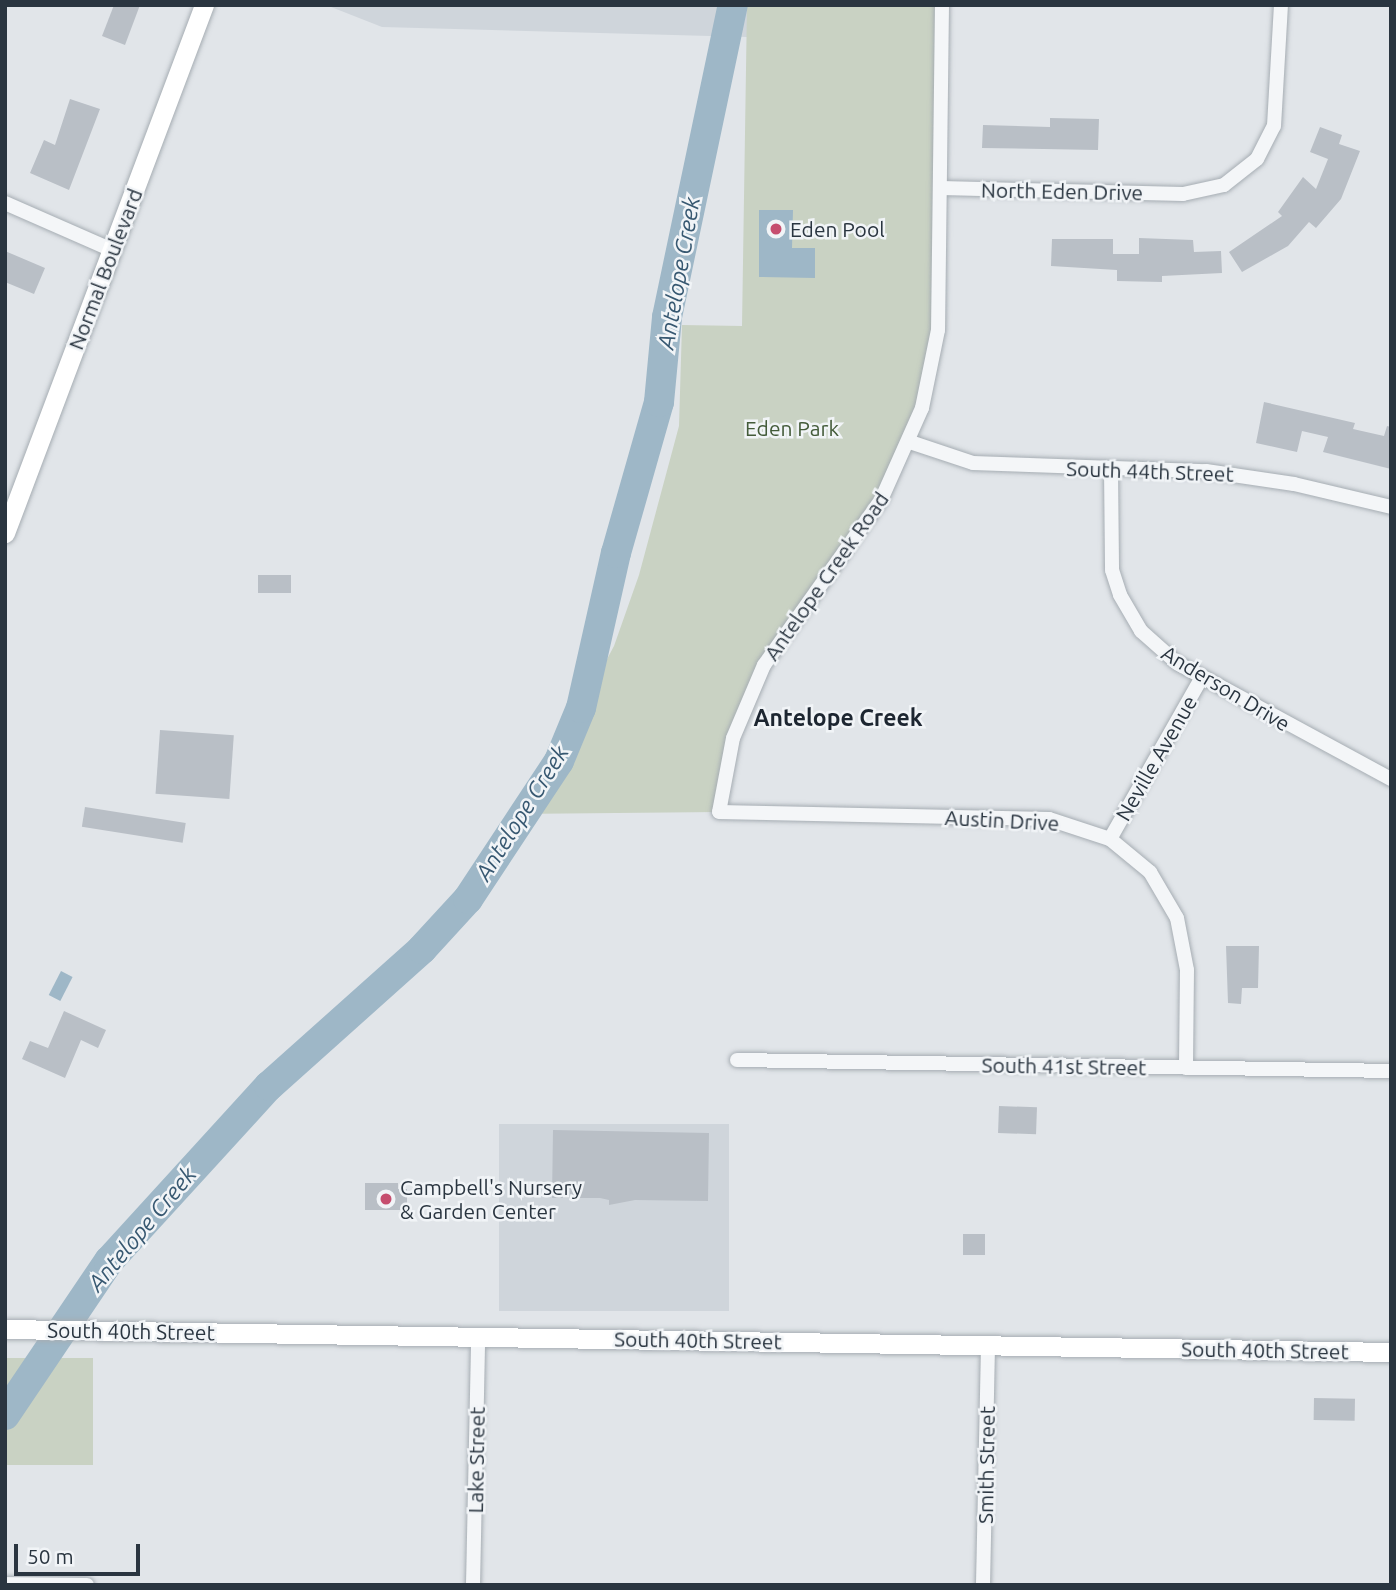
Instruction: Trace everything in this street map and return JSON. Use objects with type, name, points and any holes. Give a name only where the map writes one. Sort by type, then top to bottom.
[{"type":"main road","name":"Normal Boulevard","points":[[5,533],[204,5]]},
{"type":"main road","name":"South 40th Street","points":[[5,1329],[1391,1352]]},
{"type":"street","name":"Antelope Creek Road","points":[[719,812],[733,738],[764,665],[853,544],[910,442],[932,372],[938,330],[942,5]]},
{"type":"street","name":"North Eden Drive","points":[[941,188],[1183,194],[1223,185],[1241,174],[1266,146],[1278,110],[1281,5]]},
{"type":"street","points":[[5,203],[112,250]]},
{"type":"street","name":"South 44th Street","points":[[910,442],[973,463],[1253,476],[1391,507]]},
{"type":"street","name":"Anderson Drive","points":[[1111,468],[1110,549],[1120,595],[1141,631],[1160,650],[1202,677],[1391,779]]},
{"type":"street","name":"Neville Avenue","points":[[1110,839],[1202,677]]},
{"type":"street","name":"Austin Drive","points":[[719,812],[1049,818],[1110,839],[1150,872],[1177,918],[1187,970],[1186,1068]]},
{"type":"street","name":"South 41st Street","points":[[737,1060],[1391,1071]]},
{"type":"street","name":"Lake Street","points":[[473,1585],[478,1336]]},
{"type":"street","name":"Smith Street","points":[[983,1585],[988,1345]]},
{"type":"street","points":[[5,1584],[87,1585]]},
{"type":"shaded area","points":[[326,5],[747,5],[747,37],[382,27]]},
{"type":"shaded area","points":[[499,1124],[729,1124],[729,1311],[499,1311]]},
{"type":"green space","name":"Eden Park","points":[[747,5],[942,5],[938,330],[910,442],[745,703],[719,812],[514,814],[564,740],[614,646],[639,575],[679,426],[682,325],[742,326]]},
{"type":"green space","points":[[5,1358],[93,1358],[93,1465],[5,1465]]},
{"type":"water","name":"Eden Pool","points":[[759,210],[793,210],[792,248],[815,248],[815,278],[759,277]]},
{"type":"water","points":[[61,971],[73,977],[60,1001],[49,995]]},
{"type":"building","points":[[114,5],[140,5],[125,45],[102,36]]},
{"type":"building","points":[[70,99],[100,109],[69,190],[30,173],[44,140],[55,145]]},
{"type":"building","points":[[1050,118],[1099,119],[1098,150],[982,148],[983,125],[1050,127]]},
{"type":"building","points":[[1320,127],[1342,135],[1339,144],[1360,151],[1341,199],[1316,228],[1309,222],[1288,246],[1242,272],[1229,252],[1282,216],[1278,212],[1303,177],[1316,189],[1328,159],[1310,152]]},
{"type":"building","points":[[1139,238],[1193,240],[1194,252],[1221,251],[1222,273],[1162,276],[1162,282],[1117,281],[1117,270],[1051,266],[1052,239],[1113,239],[1113,254],[1139,254]]},
{"type":"building","points":[[5,251],[45,268],[34,294],[5,282]]},
{"type":"building","points":[[1264,402],[1355,423],[1353,429],[1384,436],[1387,426],[1391,427],[1391,469],[1323,452],[1328,437],[1302,431],[1297,452],[1256,443]]},
{"type":"building","points":[[258,575],[291,575],[291,593],[258,593]]},
{"type":"building","points":[[160,730],[234,735],[229,799],[156,794]]},
{"type":"building","points":[[85,807],[186,823],[183,843],[82,827]]},
{"type":"building","points":[[1226,946],[1259,946],[1258,988],[1242,988],[1241,1004],[1228,1003]]},
{"type":"building","points":[[64,1011],[106,1030],[98,1048],[81,1040],[65,1078],[22,1059],[30,1041],[48,1048]]},
{"type":"building","points":[[999,1106],[1037,1107],[1036,1134],[998,1133]]},
{"type":"building","points":[[553,1130],[709,1133],[708,1201],[635,1200],[609,1205],[609,1200],[600,1198],[552,1198]]},
{"type":"building","name":"Campbell's Nursery & Garden Center","points":[[365,1183],[398,1183],[398,1189],[407,1189],[407,1210],[365,1210]]},
{"type":"building","points":[[963,1234],[985,1234],[985,1255],[963,1255]]},
{"type":"building","points":[[1314,1398],[1355,1399],[1355,1421],[1314,1420]]},
{"type":"waterway","name":"Antelope Creek","points":[[5,1415],[109,1261],[269,1086],[422,949],[468,899],[559,761],[581,708],[616,553],[659,402],[667,317],[733,5]]},
{"type":"place","name":"Eden Pool","points":[[776,229]]},
{"type":"place","name":"Campbell's Nursery & Garden Center","points":[[386,1199]]},
{"type":"district","name":"Antelope Creek","points":[[838,718]]}]
